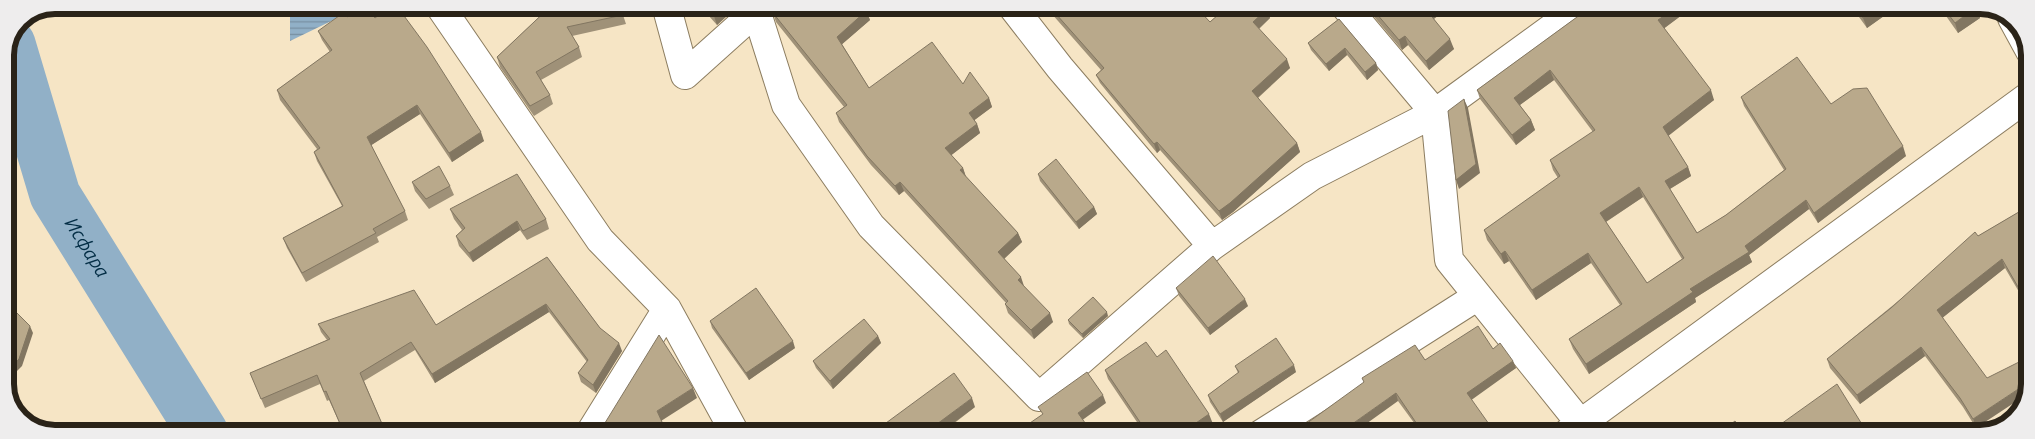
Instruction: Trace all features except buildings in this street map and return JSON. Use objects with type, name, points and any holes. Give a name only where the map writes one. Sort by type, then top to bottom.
[{"type":"street","points":[[445,14],[600,240],[667,309],[730,425]]},
{"type":"street","points":[[669,14],[686,75],[752,14]]},
{"type":"street","points":[[761,14],[786,105],[871,226],[1038,397],[1212,246],[1312,176],[1434,113],[1571,14]]},
{"type":"street","points":[[1017,14],[1066,75],[1212,246]]},
{"type":"street","points":[[1352,14],[1434,113],[1449,260],[1478,296],[1571,425]]},
{"type":"street","points":[[1577,425],[2021,102]]},
{"type":"street","points":[[1275,425],[1478,296]]},
{"type":"street","points":[[595,425],[667,309]]},
{"type":"water","points":[[290,14],[346,14],[290,41]]},
{"type":"waterway","name":"Исфара","points":[[14,57],[55,195],[198,425]]}]
